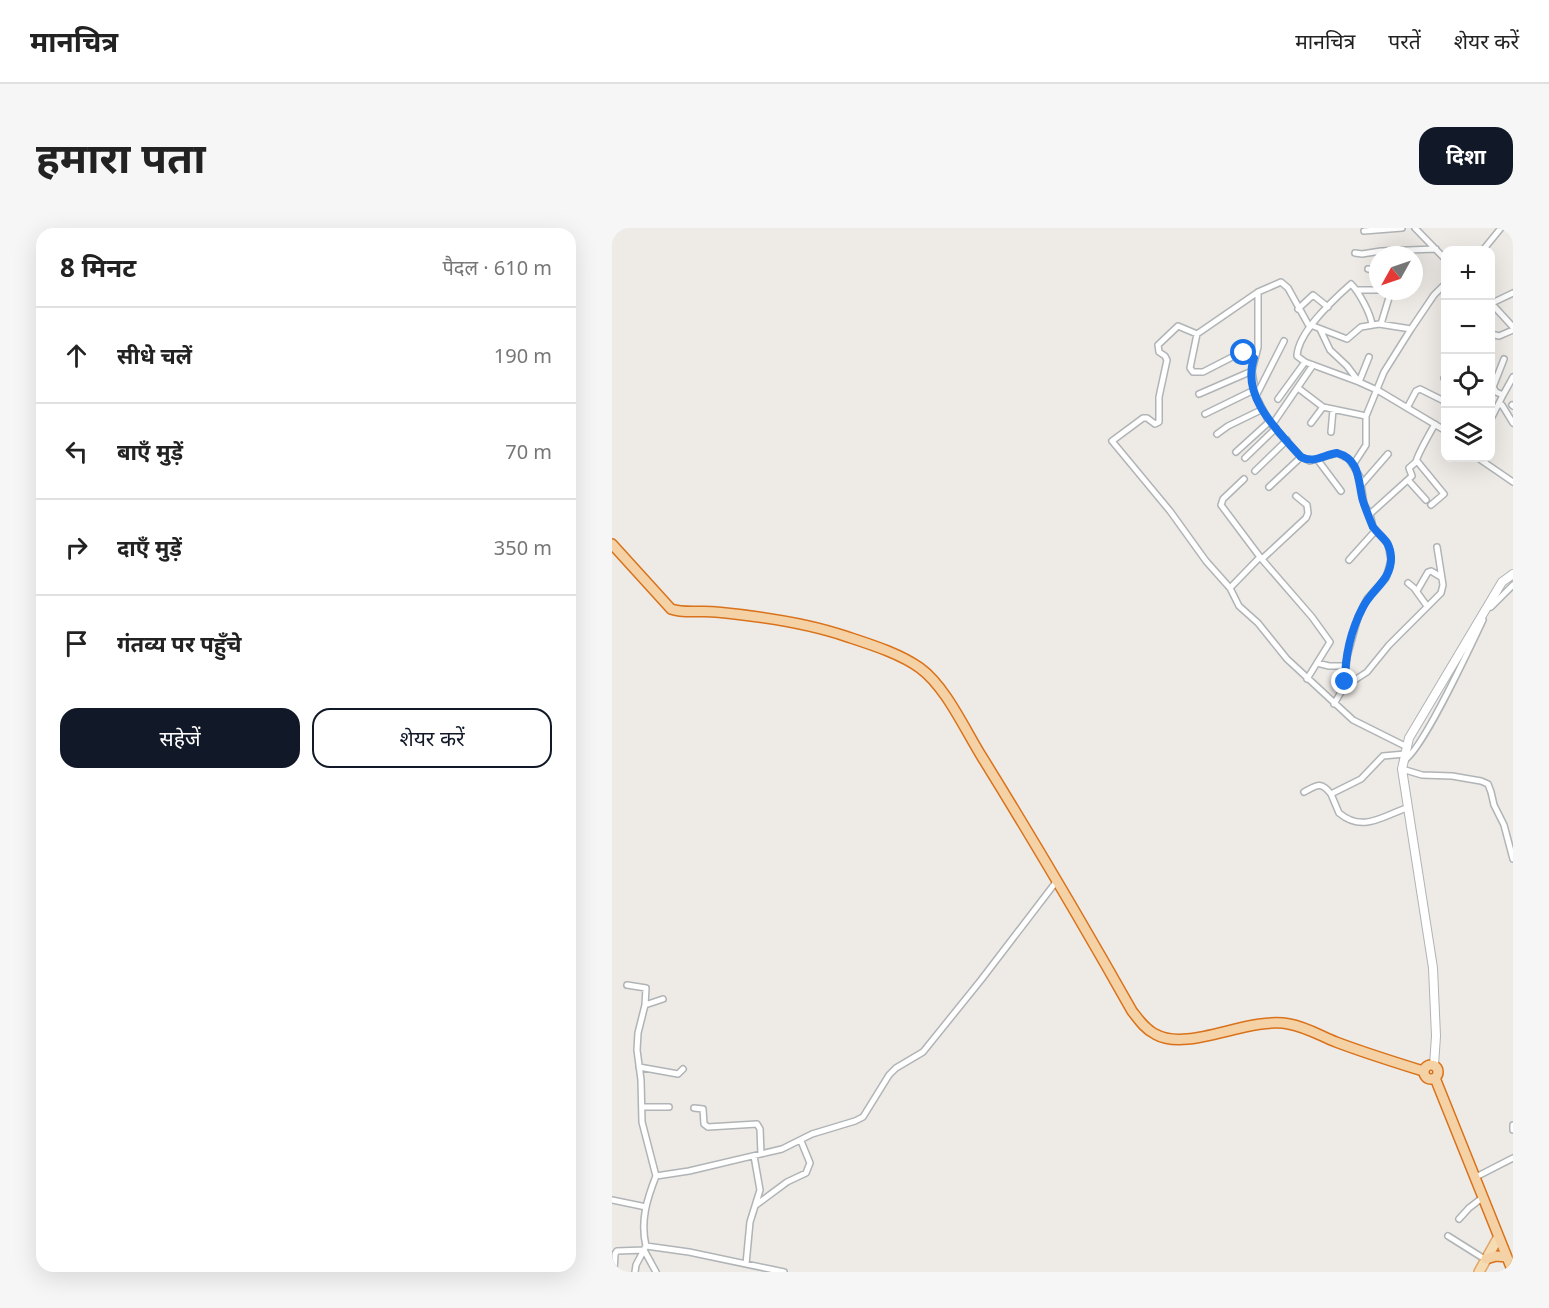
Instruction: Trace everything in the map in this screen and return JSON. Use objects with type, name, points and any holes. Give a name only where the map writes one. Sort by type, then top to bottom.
[{"type":"highway","points":[[612,544],[671,609],[753,616],[819,629],[846,636],[903,659],[921,669],[943,694],[1132,1011],[1155,1035],[1190,1039],[1233,1028],[1265,1022],[1279,1022],[1304,1027],[1360,1051],[1423,1071],[1428,1078],[1435,1078]]},
{"type":"highway","points":[[1423,1071],[1427,1065],[1434,1065],[1438,1071],[1435,1078],[1482,1198],[1510,1259]]},
{"type":"highway","points":[[1484,1260],[1496,1256],[1510,1259]]},
{"type":"main road","points":[[1434,1065],[1436,1036],[1433,968],[1407,808],[1404,758],[1409,738],[1502,582],[1513,574]]},
{"type":"main road","points":[[1479,1272],[1497,1234]]},
{"type":"street","points":[[1364,231],[1402,228]]},
{"type":"street","points":[[1415,228],[1441,254]]},
{"type":"street","points":[[1486,246],[1501,228]]},
{"type":"street","points":[[1423,251],[1436,249]]},
{"type":"street","points":[[1355,253],[1369,254]]},
{"type":"street","points":[[1254,358],[1240,353],[1203,372],[1193,372],[1190,368],[1197,334],[1258,292],[1281,282],[1288,288],[1308,324],[1347,339],[1361,327],[1381,324],[1411,329]]},
{"type":"street","points":[[1372,326],[1371,317],[1357,290],[1351,284],[1312,326],[1297,349],[1297,356],[1305,362],[1376,390],[1441,427]]},
{"type":"street","points":[[1353,465],[1366,445],[1366,416],[1389,363],[1441,288]]},
{"type":"street","points":[[1357,290],[1369,291]]},
{"type":"street","points":[[1258,292],[1260,306],[1258,347],[1251,371],[1261,410],[1272,425],[1306,460],[1337,453],[1349,459],[1360,477],[1364,504],[1370,514],[1373,527],[1388,544],[1390,553],[1390,569],[1382,584],[1367,599],[1358,617],[1346,666],[1344,687],[1334,704]]},
{"type":"street","points":[[1495,301],[1513,293]]},
{"type":"street","points":[[1298,309],[1313,296],[1328,307]]},
{"type":"street","points":[[1381,324],[1388,300]]},
{"type":"street","points":[[1495,308],[1513,329],[1499,336],[1495,335]]},
{"type":"street","points":[[1197,334],[1178,326],[1158,345],[1159,352],[1167,360],[1159,397],[1159,422],[1155,424],[1143,418],[1112,441],[1170,511],[1206,561],[1230,588],[1239,606],[1258,623],[1307,680],[1422,775],[1452,776],[1488,784],[1494,805],[1504,825],[1513,859]]},
{"type":"street","points":[[1320,329],[1330,350],[1347,366],[1359,382]]},
{"type":"street","points":[[1205,414],[1255,393],[1284,340]]},
{"type":"street","points":[[1359,382],[1369,357]]},
{"type":"street","points":[[1503,395],[1496,392],[1493,387],[1504,359]]},
{"type":"street","points":[[1278,399],[1305,362]]},
{"type":"street","points":[[1245,458],[1272,425],[1312,365]]},
{"type":"street","points":[[1199,394],[1251,371]]},
{"type":"street","points":[[1495,411],[1513,377]]},
{"type":"street","points":[[1298,388],[1323,407],[1366,416]]},
{"type":"street","points":[[1407,408],[1416,391],[1420,389],[1441,400]]},
{"type":"street","points":[[1498,405],[1502,405],[1513,423]]},
{"type":"street","points":[[1311,423],[1323,407]]},
{"type":"street","points":[[1217,434],[1261,410]]},
{"type":"street","points":[[1331,432],[1333,410]]},
{"type":"street","points":[[1370,514],[1412,475],[1410,467],[1416,462],[1416,457],[1423,449],[1435,424]]},
{"type":"street","points":[[1236,452],[1272,425]]},
{"type":"street","points":[[1255,471],[1287,440]]},
{"type":"street","points":[[1361,484],[1388,454]]},
{"type":"street","points":[[1269,487],[1301,457]]},
{"type":"street","points":[[1317,459],[1341,491]]},
{"type":"street","points":[[1416,462],[1444,494],[1431,505]]},
{"type":"street","points":[[1484,462],[1513,482]]},
{"type":"street","points":[[1244,479],[1223,499],[1221,505],[1261,558],[1329,639],[1329,643],[1307,680]]},
{"type":"street","points":[[1408,480],[1426,500]]},
{"type":"street","points":[[1230,588],[1306,518],[1307,505],[1296,496]]},
{"type":"street","points":[[1349,560],[1376,530]]},
{"type":"street","points":[[1344,687],[1367,672],[1389,645],[1442,591],[1437,547]]},
{"type":"street","points":[[1416,591],[1428,572],[1431,571],[1441,577]]},
{"type":"street","points":[[1408,583],[1427,606]]},
{"type":"street","points":[[1332,794],[1361,779],[1383,756],[1404,758],[1411,756],[1437,713],[1489,610],[1497,599],[1513,585]]},
{"type":"street","points":[[1317,663],[1346,666]]},
{"type":"street","points":[[1304,792],[1315,786],[1326,787],[1332,794],[1339,813],[1361,823],[1369,823],[1407,808]]},
{"type":"street","points":[[656,1176],[688,1171],[782,1149],[801,1142],[812,1134],[863,1117],[889,1075],[896,1068],[923,1052],[1056,882]]},
{"type":"street","points":[[627,985],[646,988],[637,1050],[642,1122],[656,1176],[646,1207],[642,1231],[645,1248],[656,1272]]},
{"type":"street","points":[[645,1005],[663,999]]},
{"type":"street","points":[[639,1067],[678,1074],[683,1069]]},
{"type":"street","points":[[642,1107],[669,1107]]},
{"type":"street","points":[[694,1108],[703,1109],[704,1124],[708,1127],[757,1124],[760,1129],[761,1154]]},
{"type":"street","points":[[1513,1125],[1513,1130]]},
{"type":"street","points":[[755,1206],[787,1182],[806,1173],[810,1162],[801,1142]]},
{"type":"street","points":[[746,1264],[750,1222],[760,1190],[754,1156]]},
{"type":"street","points":[[1474,1178],[1513,1158]]},
{"type":"street","points":[[1459,1219],[1482,1198]]},
{"type":"street","points":[[612,1200],[646,1207]]},
{"type":"street","points":[[1448,1236],[1484,1260]]},
{"type":"street","points":[[635,1272],[636,1264],[645,1248]]},
{"type":"street","points":[[614,1272],[617,1251],[645,1248],[690,1252],[746,1264],[757,1269],[784,1272]]},
{"type":"route","points":[[1244,353],[1254,358],[1251,371],[1254,390],[1267,419],[1306,460],[1314,460],[1332,453],[1344,455],[1349,459],[1360,477],[1361,495],[1373,527],[1388,544],[1390,569],[1382,584],[1367,599],[1358,617],[1347,657],[1345,682]]}]
